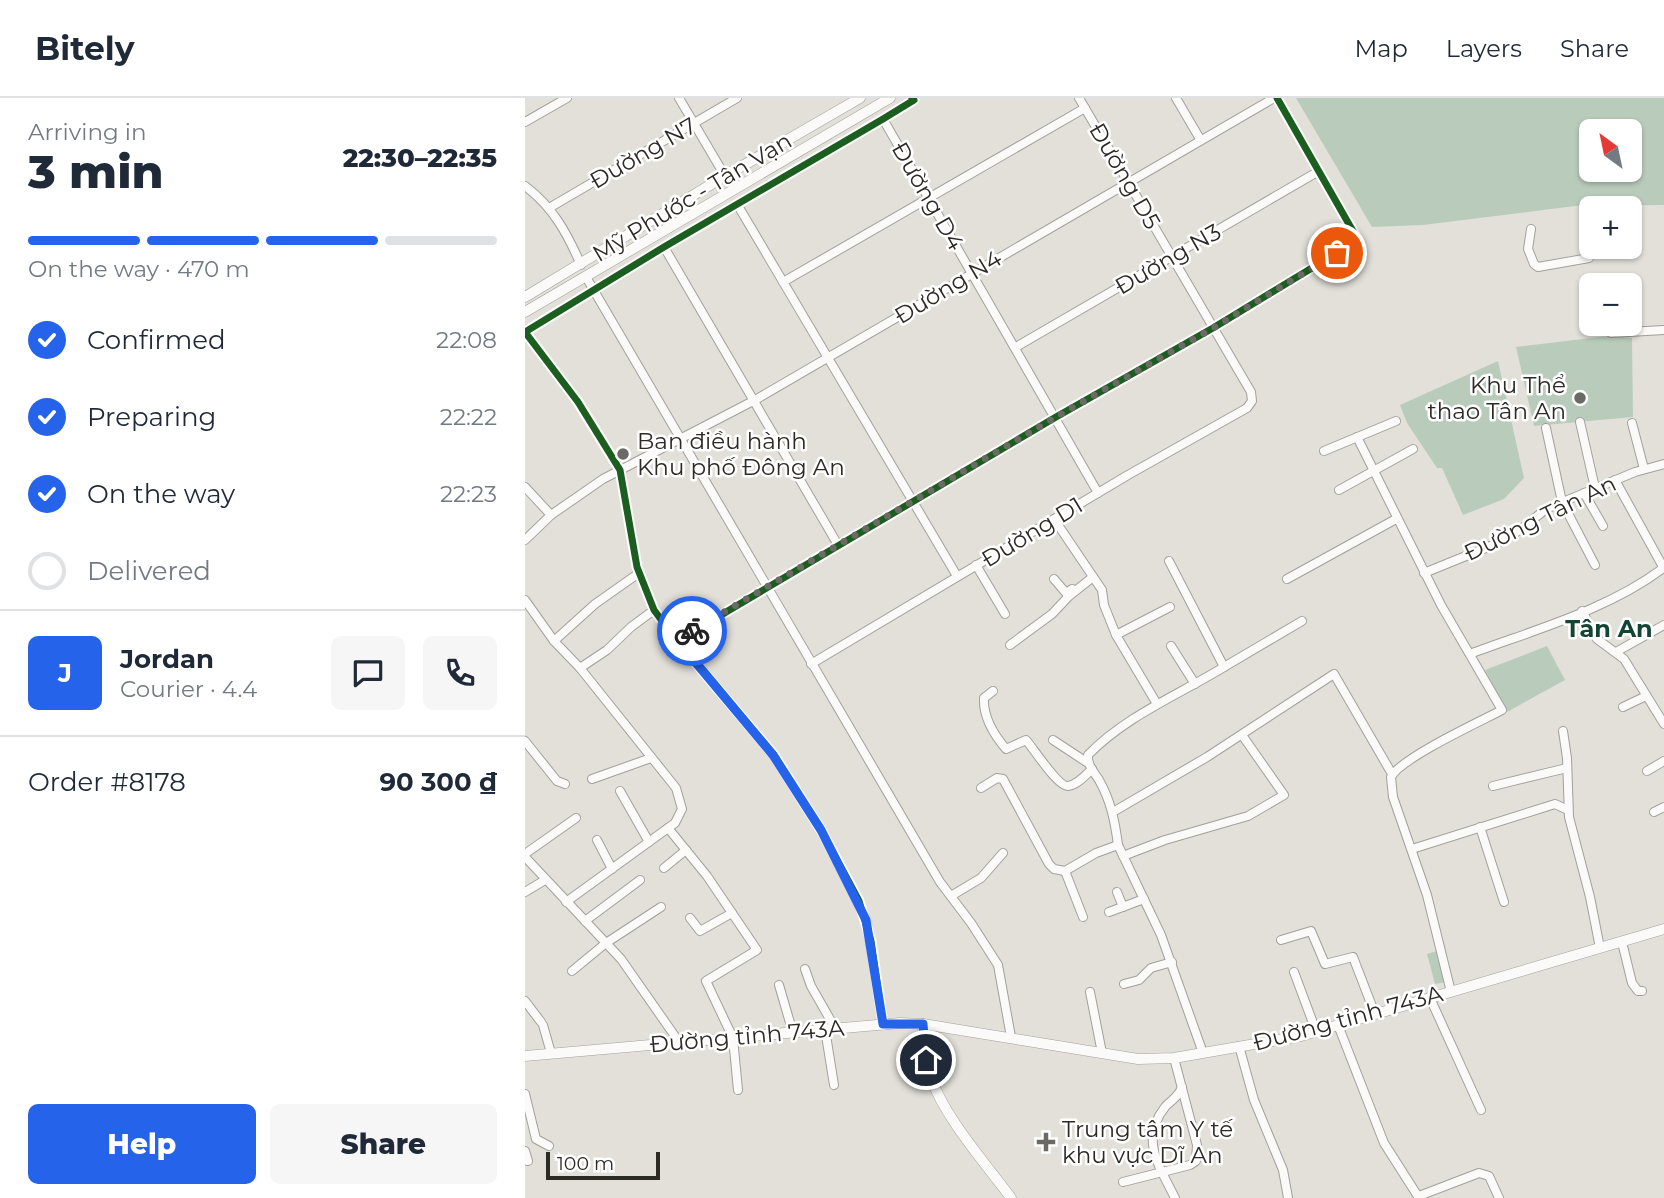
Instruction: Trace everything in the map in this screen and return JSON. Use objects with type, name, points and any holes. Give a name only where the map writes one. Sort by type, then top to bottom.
[{"type":"main road","name":"Mỹ Phước - Tân Vạn","points":[[525,297],[860,98]]},
{"type":"main road","name":"Mỹ Phước - Tân Vạn","points":[[525,312],[890,98]]},
{"type":"main road","points":[[580,265],[586,277]]},
{"type":"main road","name":"Đường tỉnh 743A","points":[[525,1056],[883,1024],[923,1024],[1138,1059],[1174,1058],[1316,1031],[1664,929]]},
{"type":"main road","points":[[923,1024],[926,1060],[932,1082],[965,1137],[1011,1198]]},
{"type":"street","points":[[525,122],[567,98]]},
{"type":"street","points":[[679,98],[725,176]]},
{"type":"street","name":"Đường N7","points":[[549,208],[737,98]]},
{"type":"street","points":[[883,1024],[866,920],[821,830],[773,755],[654,610],[639,573],[620,470],[578,402],[525,332],[883,119],[913,100],[912,98]]},
{"type":"street","name":"Đường D5","points":[[1079,98],[1251,392],[1252,401]]},
{"type":"street","points":[[1176,98],[1200,139]]},
{"type":"street","points":[[677,640],[1213,328],[1358,240],[1275,98]]},
{"type":"street","name":"Đường N4","points":[[525,540],[551,514],[620,470],[755,400],[1200,139],[1275,98]]},
{"type":"street","points":[[783,282],[1085,108]]},
{"type":"street","name":"Đường D4","points":[[883,119],[1098,492]]},
{"type":"street","name":"Đường N3","points":[[1016,347],[1319,171]]},
{"type":"street","points":[[525,186],[549,208],[568,235],[580,265]]},
{"type":"street","points":[[737,204],[957,576]]},
{"type":"street","points":[[1531,229],[1528,249],[1535,265],[1545,266],[1584,259]]},
{"type":"street","points":[[664,247],[838,545]]},
{"type":"street","points":[[586,277],[940,882],[971,923],[997,965],[1011,1037]]},
{"type":"street","points":[[1642,331],[1664,330]]},
{"type":"street","name":"Đường D1","points":[[811,664],[1098,492],[1247,408],[1252,401]]},
{"type":"street","points":[[1324,451],[1396,421]]},
{"type":"street","points":[[1580,422],[1595,488]]},
{"type":"street","points":[[1632,423],[1644,469]]},
{"type":"street","points":[[1546,429],[1562,502],[1595,565]]},
{"type":"street","points":[[1357,437],[1424,573],[1502,710],[1414,758],[1392,774]]},
{"type":"street","points":[[1339,491],[1413,449]]},
{"type":"street","name":"Đường Tân An","points":[[1424,573],[1498,543],[1520,530],[1541,512],[1562,502],[1644,469],[1664,464]]},
{"type":"street","points":[[1470,654],[1627,591],[1663,567],[1615,480]]},
{"type":"street","points":[[525,487],[551,514]]},
{"type":"street","points":[[1584,493],[1603,526]]},
{"type":"street","points":[[1054,519],[1102,590],[1107,617],[1157,704]]},
{"type":"street","points":[[1287,579],[1396,519]]},
{"type":"street","points":[[1169,561],[1224,667]]},
{"type":"street","points":[[976,565],[1005,614]]},
{"type":"street","points":[[554,641],[595,604],[639,573]]},
{"type":"street","points":[[1054,579],[1066,593],[1092,575]]},
{"type":"street","points":[[1010,645],[1052,614],[1092,575]]},
{"type":"street","points":[[525,600],[554,641],[580,668],[668,777],[680,795],[682,808],[680,815],[668,828],[566,902]]},
{"type":"street","points":[[1116,635],[1170,607]]},
{"type":"street","points":[[580,668],[607,650],[654,610]]},
{"type":"street","points":[[1582,611],[1597,639],[1624,659],[1664,724]]},
{"type":"street","points":[[1203,1053],[1172,962],[1118,845],[1114,812],[1090,766],[1088,755],[1157,704],[1302,621]]},
{"type":"street","points":[[1616,652],[1664,625]]},
{"type":"street","points":[[1171,646],[1195,684]]},
{"type":"street","points":[[1114,812],[1242,735],[1335,674],[1392,774],[1391,789],[1432,911],[1451,992]]},
{"type":"street","points":[[993,691],[984,698],[983,704],[993,732],[1006,749],[1026,740],[1064,786],[1070,786],[1090,766]]},
{"type":"street","points":[[1623,708],[1646,696]]},
{"type":"street","points":[[1563,731],[1571,831],[1590,897],[1600,948]]},
{"type":"street","points":[[1123,856],[1165,840],[1248,816],[1284,794],[1242,735]]},
{"type":"street","points":[[1053,740],[1090,766]]},
{"type":"street","points":[[525,741],[557,781],[565,784]]},
{"type":"street","points":[[592,779],[651,758]]},
{"type":"street","points":[[1647,771],[1664,761]]},
{"type":"street","points":[[1493,786],[1567,768]]},
{"type":"street","points":[[981,788],[997,778],[1003,779],[1054,869],[1065,871],[1095,853],[1118,845]]},
{"type":"street","points":[[620,791],[649,842]]},
{"type":"street","points":[[1412,849],[1555,804],[1568,810]]},
{"type":"street","points":[[1654,811],[1664,807]]},
{"type":"street","points":[[576,818],[525,855],[545,880],[621,959],[679,1042]]},
{"type":"street","points":[[1480,827],[1504,902]]},
{"type":"street","points":[[668,828],[757,950],[706,981],[733,1038],[738,1090]]},
{"type":"street","points":[[597,840],[612,869]]},
{"type":"street","points":[[664,868],[686,850]]},
{"type":"street","points":[[951,896],[981,878],[1003,853]]},
{"type":"street","points":[[1065,871],[1083,917]]},
{"type":"street","points":[[525,892],[545,880]]},
{"type":"street","points":[[585,920],[640,880]]},
{"type":"street","points":[[1117,892],[1123,907]]},
{"type":"street","points":[[1109,912],[1143,899]]},
{"type":"street","points":[[572,971],[606,943],[661,907]]},
{"type":"street","points":[[690,918],[700,931],[732,913]]},
{"type":"street","points":[[1281,940],[1311,931],[1325,964],[1353,957],[1375,1014]]},
{"type":"street","points":[[1622,942],[1632,983],[1638,991],[1642,991]]},
{"type":"street","points":[[1124,984],[1139,980],[1151,968],[1172,962]]},
{"type":"street","points":[[805,969],[830,1029],[834,1085]]},
{"type":"street","points":[[1294,972],[1316,1031]]},
{"type":"street","points":[[779,985],[793,1033]]},
{"type":"street","points":[[1090,992],[1102,1053]]},
{"type":"street","points":[[1430,998],[1481,1110]]},
{"type":"street","points":[[525,1001],[542,1024],[551,1053]]},
{"type":"street","points":[[1338,1025],[1384,1143],[1419,1197],[1479,1172],[1489,1176],[1499,1198]]},
{"type":"street","points":[[1239,1046],[1254,1100],[1283,1170],[1288,1198]]},
{"type":"street","points":[[1123,1182],[1190,1165],[1197,1158],[1196,1137],[1174,1058]]},
{"type":"street","points":[[1175,1198],[1151,1147],[1152,1134],[1165,1107],[1178,1096],[1182,1087]]},
{"type":"street","points":[[525,1094],[537,1142],[549,1146]]},
{"type":"street","points":[[525,1151],[527,1161]]},
{"type":"green space","points":[[1296,98],[1664,98],[1664,205],[1642,205],[1642,196],[1579,196],[1579,206],[1423,225],[1372,227]]},
{"type":"green space","name":"Khu Thể thao Tân An","points":[[1608,336],[1632,338],[1633,417],[1534,426],[1516,347]]},
{"type":"green space","points":[[1498,361],[1524,478],[1504,499],[1463,515],[1442,468],[1437,468],[1407,423],[1400,405]]},
{"type":"green space","points":[[1547,646],[1565,680],[1507,712],[1485,670]]},
{"type":"green space","points":[[1437,951],[1446,982],[1435,984],[1427,954]]},
{"type":"cycle path","points":[[883,1024],[871,941],[859,901],[821,830],[774,755],[654,610],[637,567],[620,470],[578,402],[525,332],[883,119],[914,100],[912,98]]},
{"type":"cycle path","points":[[677,641],[1056,417],[1213,328],[1358,240],[1277,98]]},
{"type":"way so far","points":[[692,631],[1337,253]]},
{"type":"place","name":"Khu Thể thao Tân An","points":[[1580,398]]},
{"type":"place","name":"Ban điều hành Khu phố Đông An","points":[[623,454]]},
{"type":"place","name":"Trung tâm Y tế khu vực Dĩ An","points":[[1046,1142]]},
{"type":"district","name":"Tân An","points":[[1609,628]]},
{"type":"route","points":[[692,631],[677,640],[773,755],[821,830],[859,901],[871,942],[883,1024],[923,1024],[926,1060]]}]
